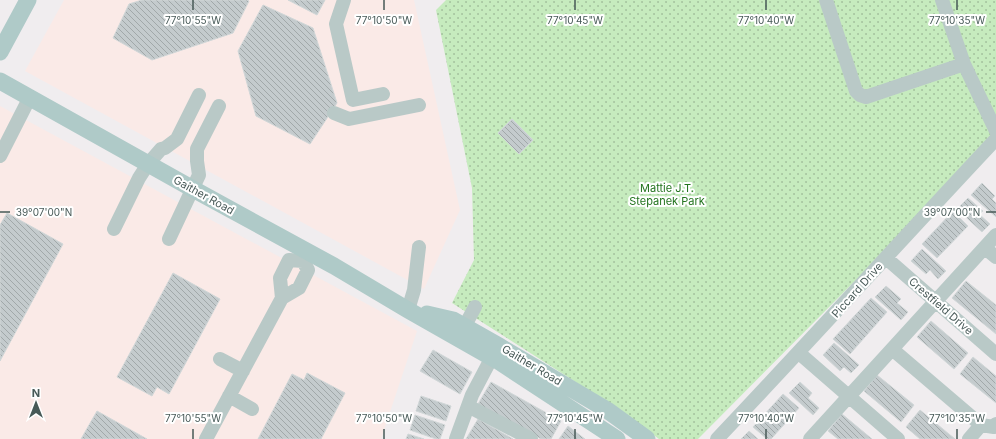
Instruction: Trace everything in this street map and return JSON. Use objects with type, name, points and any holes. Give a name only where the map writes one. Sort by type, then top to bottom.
[{"type":"main road","points":[[0,52],[28,0]]},
{"type":"main road","name":"Gaither Road","points":[[0,81],[192,189],[305,256],[408,310],[492,357],[617,439]]},
{"type":"main road","name":"Gaither Road","points":[[408,310],[452,320],[467,328],[607,410],[646,439]]},
{"type":"street","points":[[344,0],[336,24],[353,100],[383,94]]},
{"type":"street","points":[[826,0],[856,91],[860,95],[866,97],[964,64]]},
{"type":"street","points":[[942,0],[964,64],[996,131]]},
{"type":"street","points":[[114,230],[139,178],[148,164],[161,149],[165,148],[177,139],[199,95]]},
{"type":"street","points":[[0,156],[30,97]]},
{"type":"street","points":[[334,113],[349,119],[419,105]]},
{"type":"street","points":[[169,239],[199,175],[196,161],[197,149],[219,106]]},
{"type":"street","name":"Piccard Drive","points":[[717,439],[799,353],[996,140]]},
{"type":"street","points":[[810,439],[996,236]]},
{"type":"street","points":[[408,310],[414,290],[419,247]]},
{"type":"street","points":[[985,248],[996,257]]},
{"type":"street","points":[[206,439],[282,298],[299,288],[308,270],[305,256],[289,260],[280,278],[282,298]]},
{"type":"street","name":"Crestfield Drive","points":[[886,258],[996,354]]},
{"type":"street","points":[[467,328],[468,320],[475,307]]},
{"type":"street","points":[[892,349],[981,425],[994,427],[996,424]]},
{"type":"street","points":[[799,353],[898,439]]},
{"type":"street","points":[[456,439],[482,374],[492,357]]},
{"type":"street","points":[[220,359],[243,371]]},
{"type":"street","points":[[229,396],[252,409]]},
{"type":"street","points":[[468,406],[531,439]]},
{"type":"street","points":[[970,439],[981,425]]},
{"type":"shaded area","points":[[64,0],[414,0],[460,210],[424,289],[25,71]]},
{"type":"shaded area","points":[[0,106],[417,331],[381,439],[0,439]]},
{"type":"green space","name":"Mattie J.T. Stepanek Park","points":[[446,0],[996,0],[996,139],[698,439],[659,439],[621,411],[452,303],[474,260],[472,188],[436,10]]},
{"type":"building","points":[[142,0],[249,1],[233,33],[152,60],[113,38],[129,4]]},
{"type":"building","points":[[288,0],[325,0],[317,15]]},
{"type":"building","points":[[263,5],[313,28],[337,103],[310,144],[256,116],[238,51]]},
{"type":"building","points":[[512,119],[533,140],[519,154],[498,133]]},
{"type":"building","points":[[982,183],[995,196],[992,199],[996,203],[996,217],[971,195]]},
{"type":"building","points":[[968,198],[983,211],[979,214],[990,224],[982,232],[957,209]]},
{"type":"building","points":[[953,211],[968,226],[937,258],[922,244]]},
{"type":"building","points":[[7,213],[63,244],[0,361],[0,225]]},
{"type":"building","points":[[922,249],[946,271],[938,279],[930,270],[926,274],[911,261]]},
{"type":"building","points":[[173,273],[220,299],[169,394],[157,387],[152,396],[117,377]]},
{"type":"building","points":[[966,281],[996,305],[996,334],[952,298]]},
{"type":"building","points":[[886,286],[901,299],[897,303],[908,312],[901,320],[875,297]]},
{"type":"building","points":[[871,298],[887,312],[850,354],[833,339]]},
{"type":"building","points":[[931,321],[968,353],[954,369],[917,337]]},
{"type":"building","points":[[834,343],[859,365],[851,373],[844,367],[840,371],[823,355]]},
{"type":"building","points":[[433,350],[472,372],[460,394],[420,371]]},
{"type":"building","points":[[973,357],[996,376],[996,403],[960,374]]},
{"type":"building","points":[[307,373],[345,393],[321,439],[258,439],[292,374],[304,380]]},
{"type":"building","points":[[877,375],[914,405],[901,422],[864,391]]},
{"type":"building","points":[[491,382],[561,421],[551,439],[541,439],[478,404]]},
{"type":"building","points":[[800,382],[812,393],[808,398],[819,408],[813,415],[789,393]]},
{"type":"building","points":[[783,394],[799,408],[771,439],[767,439],[753,427]]},
{"type":"building","points":[[421,396],[451,406],[446,421],[416,411]]},
{"type":"building","points":[[920,410],[955,439],[920,439],[906,427]]},
{"type":"building","points":[[97,411],[147,439],[81,439]]},
{"type":"building","points":[[842,414],[872,439],[838,439],[828,431]]},
{"type":"building","points":[[415,415],[445,425],[440,439],[410,430]]},
{"type":"building","points":[[478,419],[513,439],[466,439]]},
{"type":"building","points":[[568,426],[585,439],[559,439]]},
{"type":"building","points":[[749,431],[758,439],[741,439]]},
{"type":"building","points":[[408,434],[424,439],[406,439]]}]
